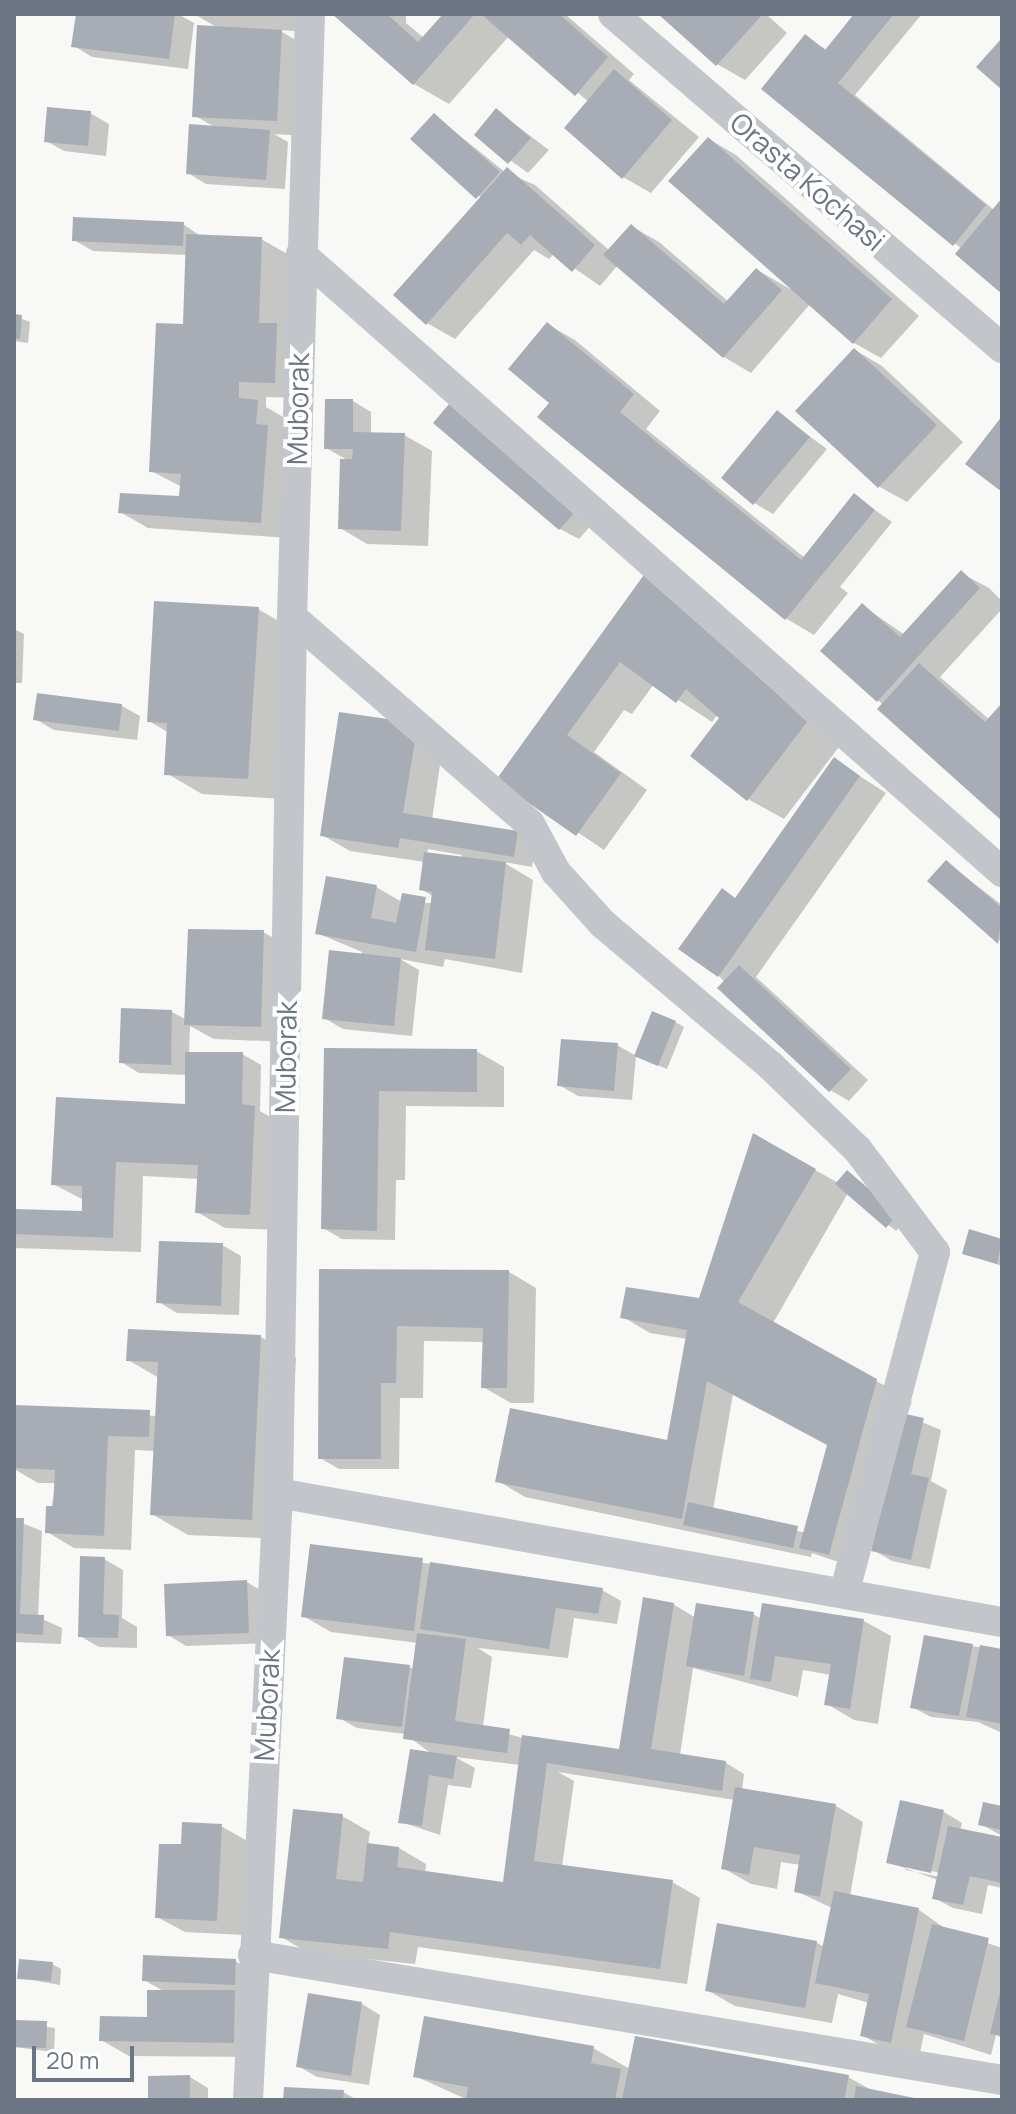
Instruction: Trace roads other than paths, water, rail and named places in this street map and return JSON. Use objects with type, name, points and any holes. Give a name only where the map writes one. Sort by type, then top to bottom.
[{"type":"street","name":"Muborak","points":[[248,2100],[278,1493],[292,617],[310,14]]},
{"type":"street","name":"Orasta Kochasi","points":[[613,14],[1002,348]]},
{"type":"street","points":[[301,254],[1002,872]]},
{"type":"street","points":[[292,617],[530,824],[556,872],[603,924],[770,1065],[858,1150],[935,1252],[844,1593]]},
{"type":"street","points":[[278,1493],[1002,1622]]},
{"type":"street","points":[[253,1955],[1002,2080]]}]
